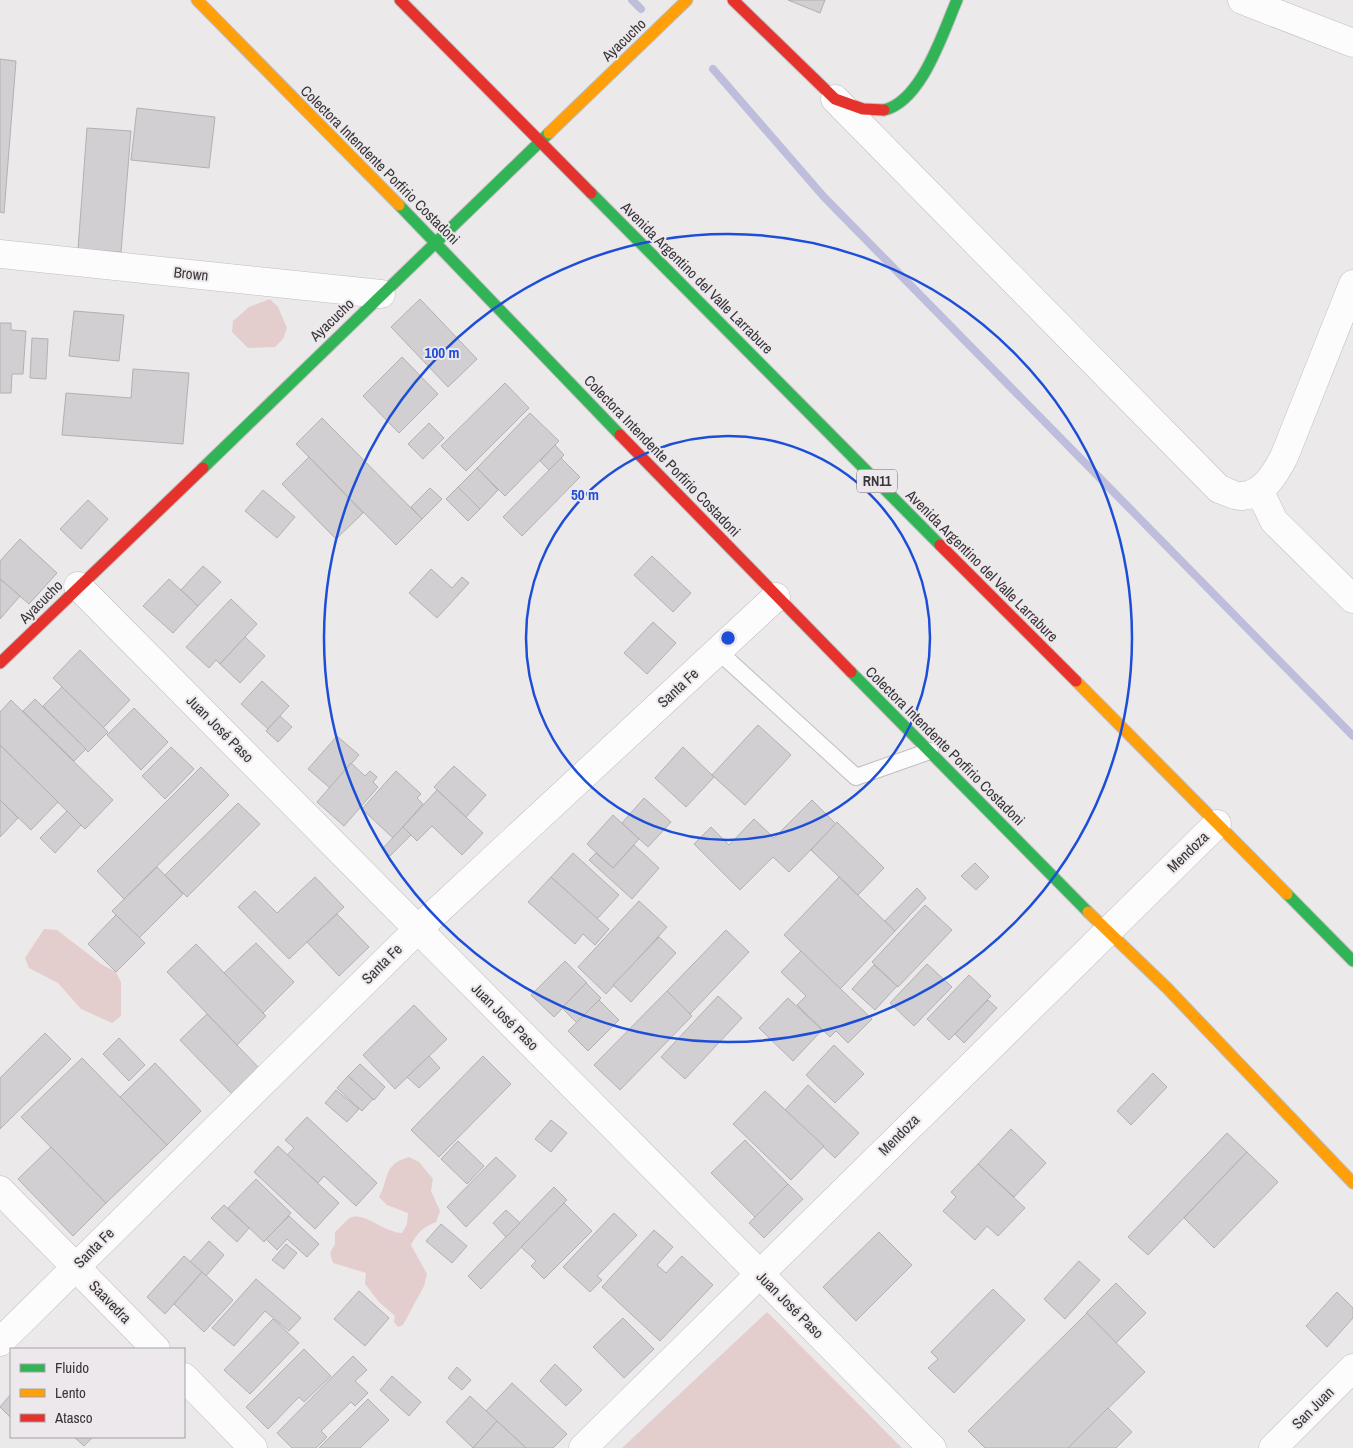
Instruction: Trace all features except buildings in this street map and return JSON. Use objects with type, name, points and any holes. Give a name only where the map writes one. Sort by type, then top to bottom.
[{"type":"main road","name":"Colectora Intendente Porfirio Costadoni","points":[[197,0],[436,242],[776,597],[1107,931],[1167,988],[1353,1183]]},
{"type":"main road","name":"Avenida Argentino del Valle Larrabure","points":[[400,0],[1353,961]]},
{"type":"main road","name":"Ayacucho","points":[[0,663],[687,0]]},
{"type":"main road","points":[[733,0],[835,100],[862,109],[886,110],[908,95],[922,78],[957,0]]},
{"type":"street","points":[[1242,0],[1353,43]]},
{"type":"street","points":[[835,100],[1206,478],[1219,489],[1241,496],[1259,490],[1274,476],[1284,458],[1353,284]]},
{"type":"street","name":"Brown","points":[[0,254],[381,294]]},
{"type":"street","points":[[1259,490],[1274,521],[1353,599]]},
{"type":"street","name":"Juan José Paso","points":[[78,586],[932,1448]]},
{"type":"street","name":"Santa Fe","points":[[0,1342],[418,929],[776,597]]},
{"type":"street","name":"Mendoza","points":[[583,1448],[1216,824]]},
{"type":"street","name":"Saavedra","points":[[0,1190],[155,1348]]},
{"type":"street","name":"San Juan","points":[[1274,1448],[1353,1368]]},
{"type":"street","points":[[185,1378],[253,1448]]},
{"type":"lane","points":[[718,651],[856,777],[930,751]]},
{"type":"shaded area","points":[[270,299],[278,307],[287,328],[283,339],[275,347],[248,348],[232,332],[233,321],[249,307]]},
{"type":"shaded area","points":[[44,929],[57,930],[101,964],[116,972],[121,982],[121,1016],[112,1023],[81,1009],[58,983],[29,968],[25,958]]},
{"type":"shaded area","points":[[409,1157],[419,1162],[433,1179],[431,1191],[440,1211],[436,1222],[421,1231],[411,1245],[427,1274],[424,1286],[403,1325],[398,1327],[394,1322],[395,1316],[379,1302],[365,1284],[366,1273],[333,1263],[330,1253],[335,1244],[335,1232],[350,1218],[362,1217],[388,1230],[402,1233],[407,1224],[408,1213],[387,1205],[379,1197],[391,1168],[401,1160]]},
{"type":"shaded area","points":[[767,1312],[902,1448],[622,1448]]},
{"type":"waterway","points":[[632,0],[641,9]]},
{"type":"waterway","points":[[713,69],[824,197],[1353,736]]},
{"type":"traffic: fast","points":[[884,110],[897,104],[909,94],[920,80],[930,64],[957,0]]},
{"type":"traffic: fast","points":[[203,468],[549,133]]},
{"type":"traffic: fast","points":[[591,193],[940,545]]},
{"type":"traffic: fast","points":[[399,205],[620,435]]},
{"type":"traffic: fast","points":[[851,672],[1088,912]]},
{"type":"traffic: fast","points":[[1287,894],[1353,961]]},
{"type":"traffic: slow","points":[[197,0],[399,205]]},
{"type":"traffic: slow","points":[[549,133],[687,0]]},
{"type":"traffic: slow","points":[[1076,681],[1287,894]]},
{"type":"traffic: slow","points":[[1088,912],[1167,988],[1353,1183]]},
{"type":"traffic: jam","points":[[400,0],[591,193]]},
{"type":"traffic: jam","points":[[733,0],[835,99],[863,109],[884,110]]},
{"type":"traffic: jam","points":[[620,435],[851,672]]},
{"type":"traffic: jam","points":[[0,663],[203,468]]},
{"type":"traffic: jam","points":[[940,545],[1076,681]]}]
